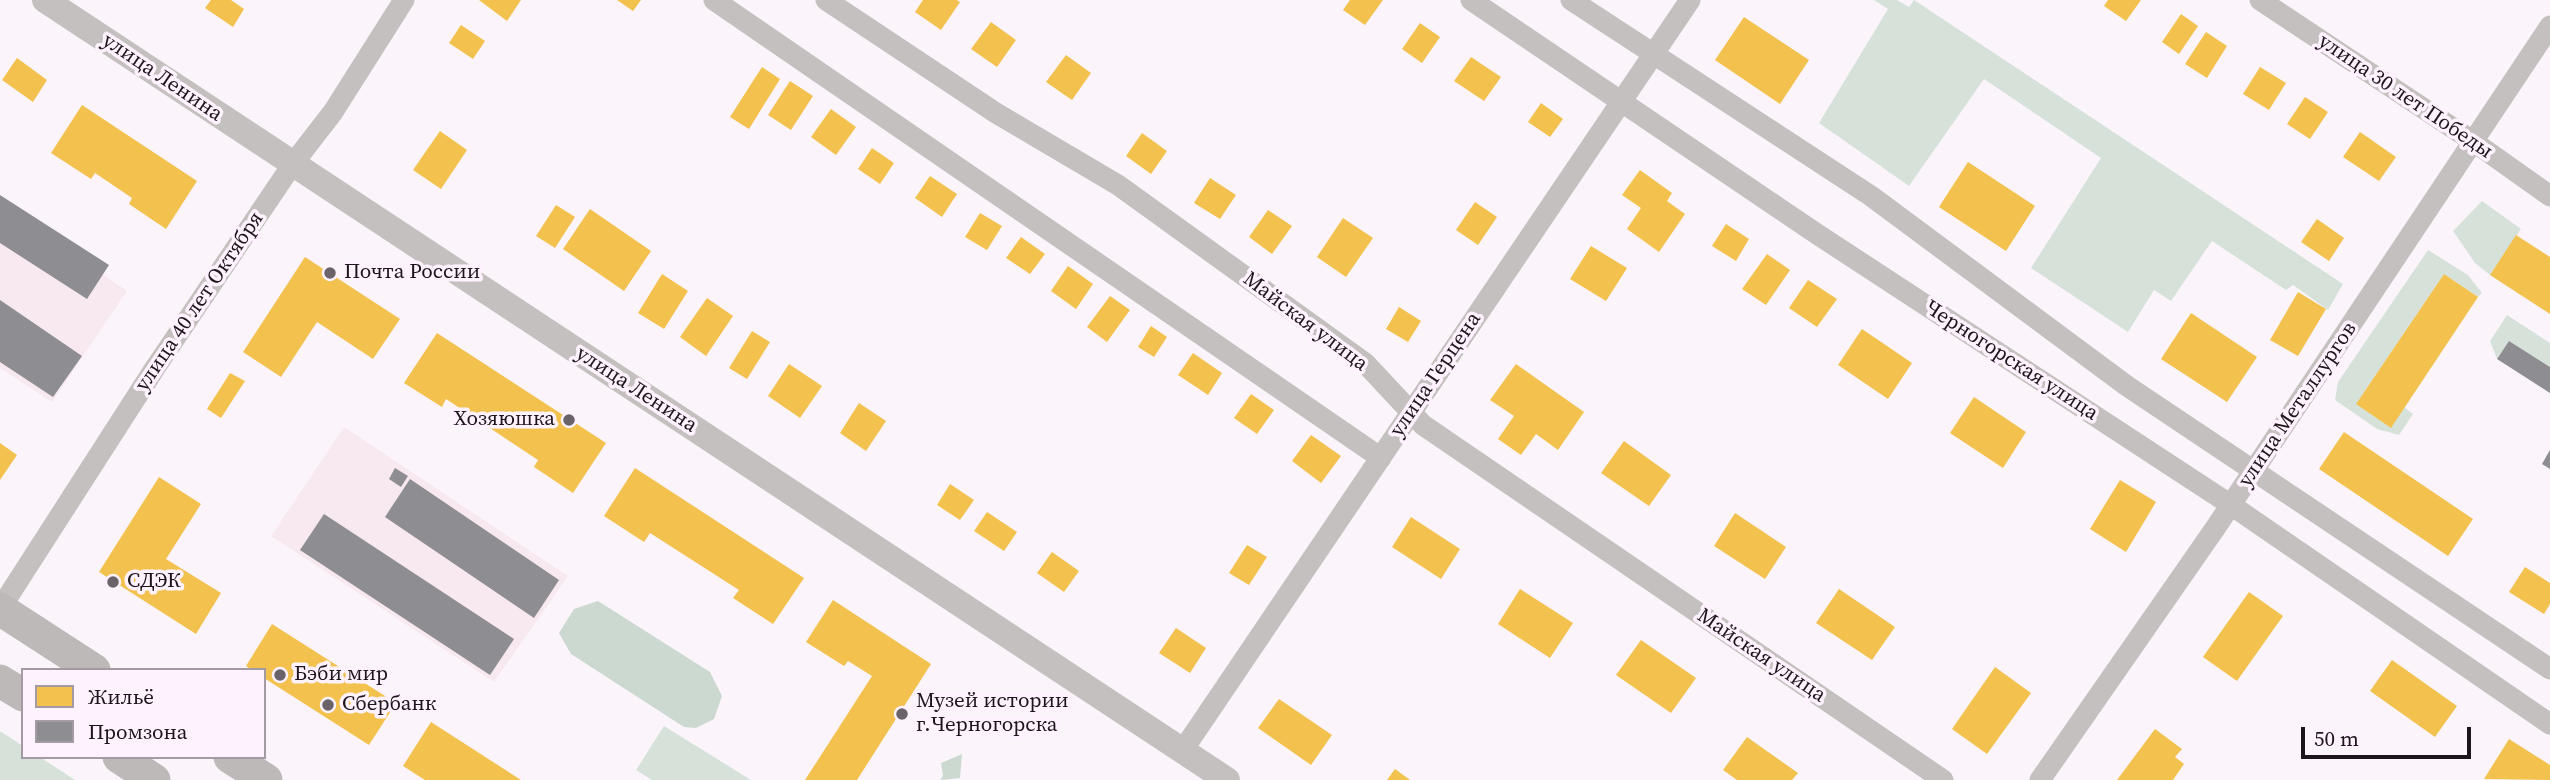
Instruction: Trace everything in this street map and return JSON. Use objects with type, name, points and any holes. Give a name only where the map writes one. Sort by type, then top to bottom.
[{"type":"main road","points":[[0,609],[91,668]]},
{"type":"main road","points":[[0,681],[21,694]]},
{"type":"main road","points":[[121,759],[154,780]]},
{"type":"main road","points":[[233,759],[265,780]]},
{"type":"street","name":"улица Ленина","points":[[45,0],[1227,780]]},
{"type":"street","name":"улица 40 лет Октября","points":[[0,609],[155,368],[292,164],[333,112],[404,0]]},
{"type":"street","points":[[715,0],[1381,458]]},
{"type":"street","name":"Майская улица","points":[[826,0],[996,113],[1118,185],[1365,363],[1410,413],[1942,780]]},
{"type":"street","name":"Черногорская улица","points":[[1471,0],[1817,234],[2231,505],[2550,724]]},
{"type":"street","name":"Черногорская улица","points":[[1571,0],[1871,196],[2127,386],[2550,669]]},
{"type":"street","name":"улица Герцена","points":[[1183,750],[1690,0]]},
{"type":"street","name":"улица 30 лет Победы","points":[[2260,0],[2474,142],[2550,196]]},
{"type":"street","name":"улица Металлургов","points":[[2040,780],[2254,471],[2550,26]]},
{"type":"shaded area","points":[[1874,0],[1897,0],[1909,7],[1914,0],[2343,284],[2328,310],[2293,285],[2286,290],[2212,241],[2171,301],[2154,290],[2128,332],[2031,268],[2101,158],[1984,79],[1909,186],[1819,123],[1888,9]]},
{"type":"shaded area","points":[[2482,201],[2521,229],[2490,275],[2475,263],[2453,231]]},
{"type":"shaded area","points":[[0,204],[127,291],[52,402],[0,368]]},
{"type":"shaded area","points":[[2428,250],[2468,275],[2482,293],[2478,297],[2444,274],[2356,404],[2390,427],[2404,407],[2413,414],[2399,435],[2377,429],[2335,400],[2338,382]]},
{"type":"shaded area","points":[[2507,315],[2550,343],[2550,367],[2509,341],[2497,359],[2490,341]]},
{"type":"shaded area","points":[[344,427],[568,576],[494,682],[271,536]]},
{"type":"shaded area","points":[[598,601],[710,672],[722,696],[714,719],[696,728],[684,727],[571,654],[559,633],[574,609]]},
{"type":"shaded area","points":[[664,726],[751,780],[652,780],[636,770]]},
{"type":"shaded area","points":[[0,731],[21,745],[21,759],[43,759],[75,780],[0,780]]},
{"type":"shaded area","points":[[962,754],[960,778],[940,780],[943,776],[941,763]]},
{"type":"building: Жильё","points":[[211,0],[231,0],[244,9],[233,27],[205,8]]},
{"type":"building: Жильё","points":[[479,0],[521,0],[507,21]]},
{"type":"building: Жильё","points":[[617,0],[641,0],[633,11]]},
{"type":"building: Жильё","points":[[923,0],[960,2],[941,30],[915,12]]},
{"type":"building: Жильё","points":[[1350,0],[1383,0],[1365,25],[1343,10]]},
{"type":"building: Жильё","points":[[2108,0],[2141,0],[2126,21],[2104,6]]},
{"type":"building: Жильё","points":[[2181,14],[2198,26],[2179,54],[2162,42]]},
{"type":"building: Жильё","points":[[1744,17],[1809,60],[1780,104],[1715,60]]},
{"type":"building: Жильё","points":[[991,22],[1016,40],[997,67],[971,49]]},
{"type":"building: Жильё","points":[[1420,23],[1440,37],[1422,63],[1402,49]]},
{"type":"building: Жильё","points":[[461,25],[485,41],[473,59],[449,43]]},
{"type":"building: Жильё","points":[[2206,32],[2227,46],[2207,78],[2185,64]]},
{"type":"building: Жильё","points":[[1066,55],[1091,73],[1072,100],[1046,82]]},
{"type":"building: Жильё","points":[[1471,57],[1501,77],[1484,101],[1454,81]]},
{"type":"building: Жильё","points":[[17,58],[47,80],[33,102],[2,80]]},
{"type":"building: Жильё","points":[[762,67],[780,79],[749,129],[730,117]]},
{"type":"building: Жильё","points":[[2260,67],[2286,83],[2269,110],[2243,94]]},
{"type":"building: Жильё","points":[[790,81],[813,96],[791,130],[768,115]]},
{"type":"building: Жильё","points":[[2305,97],[2328,112],[2310,139],[2287,124]]},
{"type":"building: Жильё","points":[[1541,103],[1563,119],[1550,137],[1528,122]]},
{"type":"building: Жильё","points":[[82,105],[197,181],[166,229],[129,204],[132,198],[95,173],[91,179],[51,153]]},
{"type":"building: Жильё","points":[[831,109],[856,127],[836,155],[811,137]]},
{"type":"building: Жильё","points":[[440,131],[467,150],[441,189],[413,170]]},
{"type":"building: Жильё","points":[[2360,132],[2396,157],[2379,181],[2343,157]]},
{"type":"building: Жильё","points":[[1142,133],[1167,151],[1151,174],[1126,156]]},
{"type":"building: Жильё","points":[[872,148],[894,163],[880,184],[858,169]]},
{"type":"building: Жильё","points":[[1968,162],[2035,206],[2006,251],[1939,207]]},
{"type":"building: Жильё","points":[[1640,170],[1672,193],[1667,201],[1685,214],[1659,252],[1627,229],[1641,208],[1622,195]]},
{"type":"building: Жильё","points":[[930,176],[957,194],[942,217],[915,198]]},
{"type":"building: Жильё","points":[[1210,178],[1236,195],[1220,219],[1194,203]]},
{"type":"building: Жильё","points":[[1475,202],[1497,217],[1478,245],[1456,230]]},
{"type":"building: Жильё","points":[[556,205],[575,217],[555,248],[536,236]]},
{"type":"building: Жильё","points":[[590,209],[651,251],[624,291],[563,249]]},
{"type":"building: Жильё","points":[[1268,210],[1292,226],[1272,254],[1249,237]]},
{"type":"building: Жильё","points":[[980,213],[1002,226],[987,250],[965,237]]},
{"type":"building: Жильё","points":[[1343,218],[1373,238],[1346,277],[1317,257]]},
{"type":"building: Жильё","points":[[2317,219],[2344,238],[2329,261],[2301,242]]},
{"type":"building: Жильё","points":[[1726,224],[1749,239],[1736,261],[1712,246]]},
{"type":"building: Жильё","points":[[2516,235],[2550,257],[2550,314],[2490,275]]},
{"type":"building: Жильё","points":[[1021,237],[1045,254],[1030,274],[1006,258]]},
{"type":"building: Жильё","points":[[1591,246],[1627,268],[1606,301],[1570,279]]},
{"type":"building: Жильё","points":[[1767,254],[1790,270],[1766,305],[1742,289]]},
{"type":"building: Жильё","points":[[305,257],[400,319],[373,359],[317,322],[281,377],[243,352]]},
{"type":"building: Жильё","points":[[1068,266],[1093,284],[1076,309],[1051,291]]},
{"type":"building: Жильё","points":[[662,274],[688,291],[664,329],[638,313]]},
{"type":"building: Жильё","points":[[2444,274],[2478,297],[2391,428],[2356,404]]},
{"type":"building: Жильё","points":[[1808,280],[1837,299],[1817,327],[1789,308]]},
{"type":"building: Жильё","points":[[2298,292],[2326,309],[2298,356],[2270,340]]},
{"type":"building: Жильё","points":[[1110,296],[1130,310],[1107,342],[1087,327]]},
{"type":"building: Жильё","points":[[707,298],[733,316],[706,356],[680,337]]},
{"type":"building: Жильё","points":[[1399,307],[1421,321],[1408,342],[1386,329]]},
{"type":"building: Жильё","points":[[2191,313],[2257,357],[2227,402],[2161,359]]},
{"type":"building: Жильё","points":[[1151,326],[1167,337],[1154,357],[1138,347]]},
{"type":"building: Жильё","points":[[1862,329],[1912,363],[1888,399],[1838,365]]},
{"type":"building: Жильё","points":[[752,331],[770,342],[747,379],[729,368]]},
{"type":"building: Жильё","points":[[437,333],[606,443],[573,493],[534,467],[538,460],[446,399],[442,407],[404,383]]},
{"type":"building: Жильё","points":[[1193,353],[1222,373],[1208,395],[1178,375]]},
{"type":"building: Жильё","points":[[789,364],[822,386],[800,418],[768,396]]},
{"type":"building: Жильё","points":[[1516,364],[1584,412],[1558,450],[1536,434],[1521,455],[1498,439],[1514,416],[1490,400]]},
{"type":"building: Жильё","points":[[230,373],[245,381],[221,418],[207,409]]},
{"type":"building: Жильё","points":[[1251,394],[1274,410],[1257,434],[1234,418]]},
{"type":"building: Жильё","points":[[1974,397],[2026,432],[2003,468],[1950,433]]},
{"type":"building: Жильё","points":[[859,403],[886,421],[866,451],[840,433]]},
{"type":"building: Жильё","points":[[2344,432],[2473,519],[2448,556],[2319,469]]},
{"type":"building: Жильё","points":[[1311,435],[1341,456],[1321,483],[1292,461]]},
{"type":"building: Жильё","points":[[1624,441],[1671,475],[1649,506],[1601,473]]},
{"type":"building: Жильё","points":[[0,443],[17,455],[0,480]]},
{"type":"building: Жильё","points":[[635,468],[804,578],[773,624],[733,598],[739,590],[650,533],[644,542],[604,516]]},
{"type":"building: Жильё","points":[[159,477],[201,504],[166,559],[221,593],[196,634],[99,572]]},
{"type":"building: Жильё","points":[[2120,480],[2156,502],[2126,552],[2090,529]]},
{"type":"building: Жильё","points":[[950,484],[974,500],[960,520],[937,505]]},
{"type":"building: Жильё","points":[[987,512],[1017,532],[1004,551],[974,531]]},
{"type":"building: Жильё","points":[[1735,513],[1786,547],[1765,579],[1714,546]]},
{"type":"building: Жильё","points":[[1411,517],[1460,549],[1441,579],[1392,547]]},
{"type":"building: Жильё","points":[[1247,545],[1267,557],[1249,585],[1229,573]]},
{"type":"building: Жильё","points":[[1052,552],[1079,571],[1064,592],[1037,573]]},
{"type":"building: Жильё","points":[[2525,567],[2550,583],[2550,604],[2544,614],[2509,592]]},
{"type":"building: Жильё","points":[[1520,589],[1573,623],[1550,658],[1498,624]]},
{"type":"building: Жильё","points":[[1839,589],[1895,627],[1872,660],[1816,623]]},
{"type":"building: Жильё","points":[[2249,592],[2283,616],[2237,681],[2203,657]]},
{"type":"building: Жильё","points":[[833,600],[931,664],[857,780],[805,780],[872,676],[848,661],[844,666],[806,642]]},
{"type":"building: Жильё","points":[[272,624],[396,703],[369,745],[266,679],[266,668],[246,666]]},
{"type":"building: Жильё","points":[[1176,628],[1206,648],[1190,673],[1159,653]]},
{"type":"building: Жильё","points":[[1641,640],[1696,678],[1671,713],[1616,675]]},
{"type":"building: Жильё","points":[[2392,660],[2457,706],[2435,737],[2370,691]]},
{"type":"building: Жильё","points":[[1995,667],[2031,693],[1987,754],[1952,729]]},
{"type":"building: Жильё","points":[[1279,699],[1332,735],[1311,765],[1258,728]]},
{"type":"building: Жильё","points":[[431,722],[521,780],[425,780],[403,766]]},
{"type":"building: Жильё","points":[[2155,729],[2182,749],[2175,757],[2184,764],[2173,780],[2117,780]]},
{"type":"building: Жильё","points":[[1747,737],[1798,773],[1792,780],[1737,780],[1723,770]]},
{"type":"building: Жильё","points":[[2509,739],[2550,765],[2550,780],[2484,779]]},
{"type":"building: Жильё","points":[[1395,769],[1410,780],[1387,780]]},
{"type":"building: Промзона","points":[[0,195],[109,265],[87,299],[0,243]]},
{"type":"building: Промзона","points":[[0,300],[82,356],[53,397],[0,362]]},
{"type":"building: Промзона","points":[[2509,341],[2550,367],[2550,393],[2497,359]]},
{"type":"building: Промзона","points":[[2550,450],[2550,469],[2542,464]]},
{"type":"building: Промзона","points":[[395,468],[408,476],[401,487],[389,479]]},
{"type":"building: Промзона","points":[[410,479],[559,580],[534,618],[385,517]]},
{"type":"building: Промзона","points":[[324,514],[514,639],[490,675],[300,550]]},
{"type":"place","name":"Почта России","points":[[330,273]]},
{"type":"place","name":"Хозяюшка","points":[[569,420]]},
{"type":"place","name":"СДЭК","points":[[113,582]]},
{"type":"place","name":"Бэби мир","points":[[280,675]]},
{"type":"place","name":"Сбербанк","points":[[328,705]]},
{"type":"place","name":"Музей истории г.Черногорска","points":[[902,714]]}]
